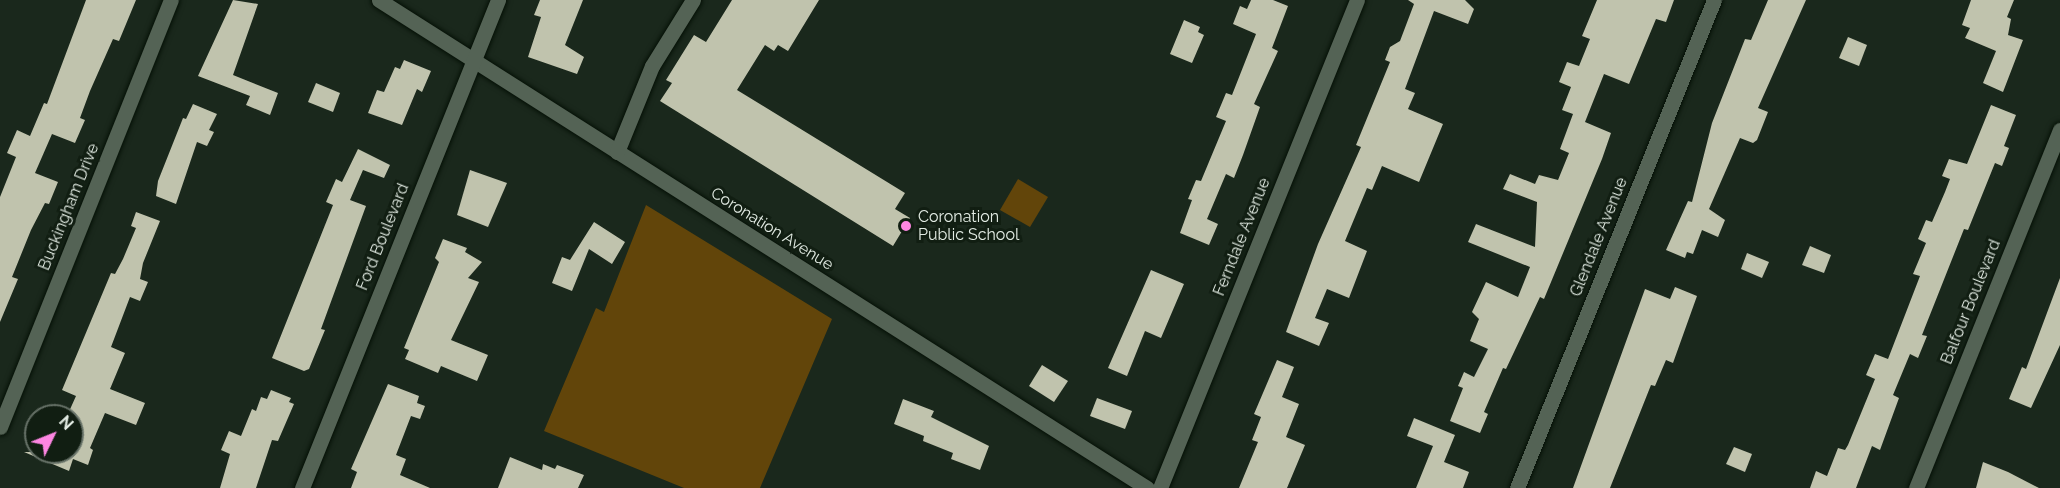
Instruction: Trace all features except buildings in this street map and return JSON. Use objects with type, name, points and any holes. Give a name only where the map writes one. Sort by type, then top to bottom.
[{"type":"street","name":"Buckingham Drive","points":[[0,427],[171,0]]},
{"type":"street","name":"Coronation Avenue","points":[[379,0],[1147,488]]},
{"type":"street","name":"Ford Boulevard","points":[[302,488],[498,0]]},
{"type":"street","points":[[617,152],[652,66],[693,0]]},
{"type":"street","name":"Ferndale Avenue","points":[[1160,488],[1357,0]]},
{"type":"street","name":"Glendale Avenue","points":[[1517,488],[1714,0]]},
{"type":"street","name":"Balfour Boulevard","points":[[1916,488],[2060,130]]},
{"type":"shaded area","points":[[1018,179],[1048,197],[1030,227],[1000,210]]},
{"type":"shaded area","points":[[646,205],[832,319],[760,488],[684,488],[544,431],[596,308],[604,312]]},
{"type":"place","name":"Coronation Public School","points":[[906,226]]}]
